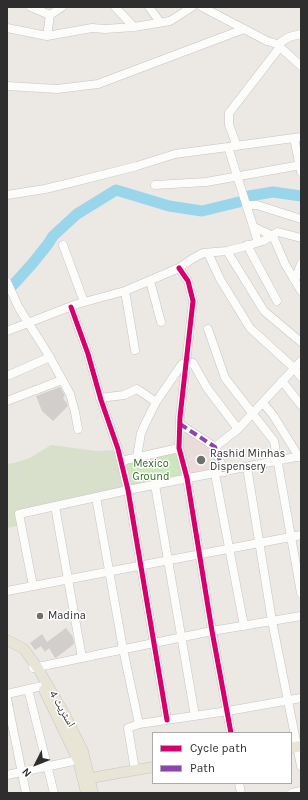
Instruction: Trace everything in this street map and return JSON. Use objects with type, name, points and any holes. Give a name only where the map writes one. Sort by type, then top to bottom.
[{"type":"main road","name":"اسٹریٹ 4","points":[[7,640],[24,649],[78,760],[88,786]]},
{"type":"main road","name":"اسٹریٹ 4","points":[[7,646],[18,652],[34,668],[64,713],[83,751],[88,786]]},
{"type":"main road","points":[[88,786],[135,770],[152,767]]},
{"type":"main road","points":[[88,786],[152,774]]},
{"type":"street","points":[[31,7],[50,15]]},
{"type":"street","points":[[47,36],[50,15],[62,7]]},
{"type":"street","points":[[115,7],[134,27]]},
{"type":"street","points":[[149,7],[160,22]]},
{"type":"street","points":[[7,28],[47,36],[92,28],[105,29],[134,27],[170,21],[192,7]]},
{"type":"street","points":[[202,7],[267,41],[280,46],[301,66]]},
{"type":"street","points":[[7,86],[57,89],[98,84],[244,29]]},
{"type":"street","points":[[237,146],[229,125],[229,113],[280,46],[281,42],[298,35],[301,43]]},
{"type":"street","points":[[7,196],[70,183],[137,166],[176,154],[298,137],[301,167],[236,176],[206,182],[155,185]]},
{"type":"street","points":[[228,147],[258,242]]},
{"type":"street","points":[[246,205],[257,204],[301,219]]},
{"type":"street","points":[[254,227],[273,236],[285,264],[301,291]]},
{"type":"street","points":[[7,331],[71,306],[125,291],[179,268],[192,259],[203,254],[228,251],[258,242],[273,236],[278,232],[301,238]]},
{"type":"street","points":[[63,245],[84,302]]},
{"type":"street","points":[[247,245],[277,302]]},
{"type":"street","points":[[228,251],[264,311],[301,342]]},
{"type":"street","points":[[208,253],[220,279],[250,328],[294,368],[301,378]]},
{"type":"street","points":[[295,280],[301,264]]},
{"type":"street","points":[[179,268],[188,281],[193,301],[180,424],[179,448],[186,478],[231,732]]},
{"type":"street","points":[[150,281],[161,322]]},
{"type":"street","points":[[7,282],[19,308],[50,357],[70,394],[78,429]]},
{"type":"street","points":[[125,291],[135,350]]},
{"type":"street","points":[[71,306],[88,354],[100,398],[121,461],[128,490],[167,720]]},
{"type":"street","points":[[208,329],[225,378],[274,441],[301,593]]},
{"type":"street","points":[[7,376],[50,357]]},
{"type":"street","points":[[215,447],[238,429],[301,361]]},
{"type":"street","points":[[137,457],[141,433],[156,402],[182,364],[193,363],[207,388],[238,429]]},
{"type":"street","points":[[7,401],[62,380]]},
{"type":"street","points":[[282,381],[301,405]]},
{"type":"street","points":[[100,398],[124,395],[136,389],[156,402]]},
{"type":"street","points":[[33,586],[19,514],[186,478],[220,473],[300,457],[273,415],[262,403]]},
{"type":"street","points":[[180,424],[215,447],[220,473],[229,549],[244,626]]},
{"type":"street","points":[[121,461],[179,448]]},
{"type":"street","points":[[247,467],[272,621],[301,766]]},
{"type":"street","points":[[155,485],[195,716]]},
{"type":"street","points":[[96,497],[123,649],[139,724]]},
{"type":"street","points":[[55,506],[82,658]]},
{"type":"street","points":[[7,591],[301,535]]},
{"type":"street","points":[[34,668],[181,637],[301,616]]},
{"type":"street","points":[[7,694],[42,686]]},
{"type":"street","points":[[28,690],[54,793]]},
{"type":"street","points":[[135,770],[128,728],[139,724],[228,711],[301,698]]},
{"type":"street","points":[[7,699],[26,793]]},
{"type":"street","points":[[7,775],[78,760]]},
{"type":"street","points":[[292,793],[301,791]]},
{"type":"shaded area","name":"Rashid Minhas Dispensery","points":[[180,424],[215,447],[224,472],[187,478]]},
{"type":"green space","points":[[51,445],[97,451],[118,450],[128,489],[19,514],[21,525],[7,528],[7,464],[30,458]]},
{"type":"green space","name":"Mexico Ground","points":[[180,449],[187,478],[128,489],[122,461]]},
{"type":"building","points":[[60,387],[65,396],[63,398],[68,406],[53,421],[42,411],[36,396]]},
{"type":"building","points":[[66,628],[73,637],[74,644],[55,658],[49,648],[45,652],[41,646],[35,650],[30,643],[42,634],[47,642]]},
{"type":"waterway","points":[[13,285],[32,264],[53,236],[77,214],[116,190],[169,206],[202,211],[239,202]]},
{"type":"waterway","points":[[249,196],[273,192],[301,196]]},
{"type":"marked path","points":[[180,424],[215,447],[224,472]]},
{"type":"cycle path","points":[[179,268],[188,281],[193,301],[180,417],[179,448],[187,478],[212,631],[231,732]]},
{"type":"cycle path","points":[[71,307],[88,354],[101,400],[118,449],[128,490],[167,720]]},
{"type":"place","name":"Rashid Minhas Dispensery","points":[[201,460]]},
{"type":"place","name":"Madina","points":[[40,616]]}]
